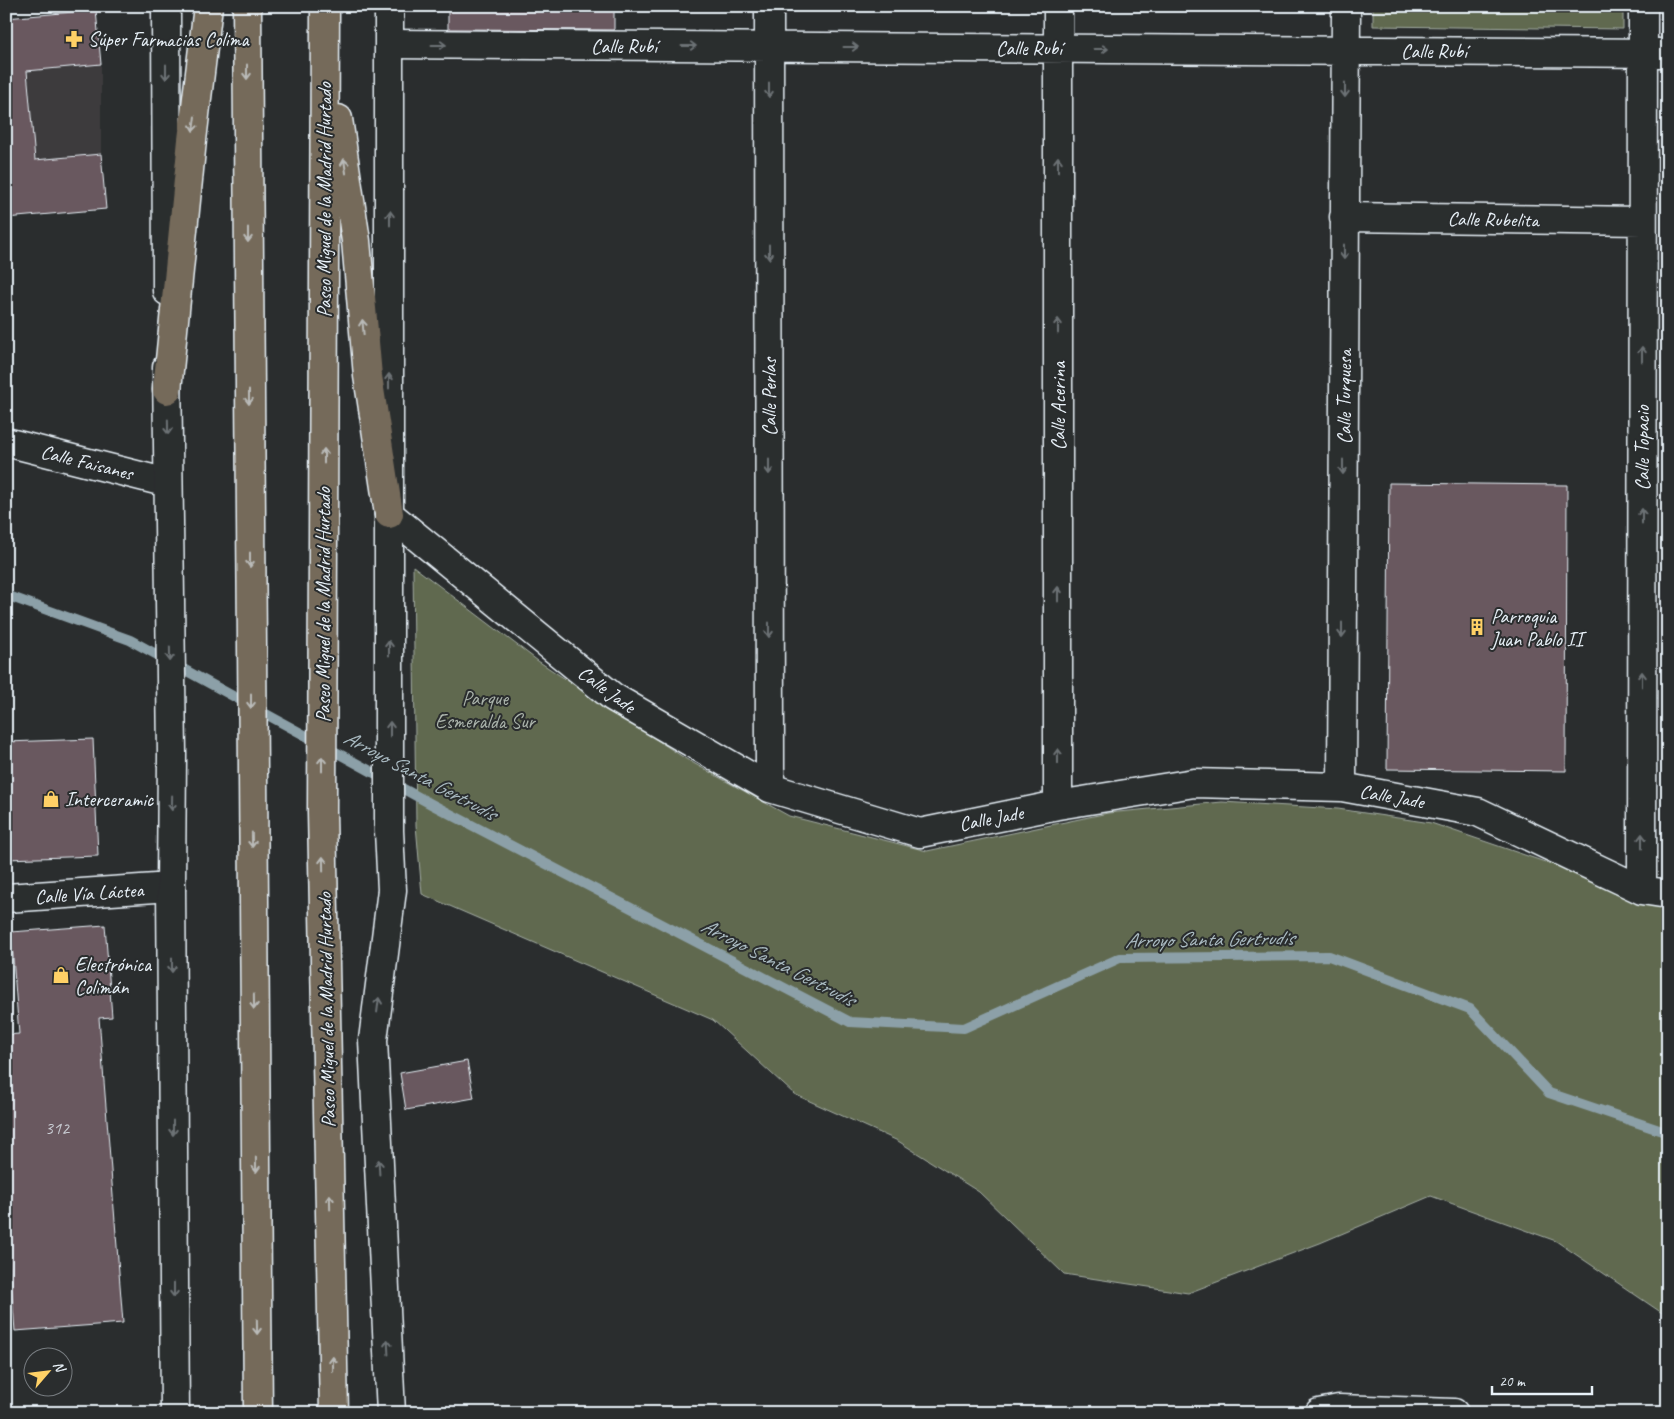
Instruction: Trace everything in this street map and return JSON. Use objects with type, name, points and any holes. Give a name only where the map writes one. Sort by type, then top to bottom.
[{"type":"highway","points":[[167,390],[192,140],[208,6]]},
{"type":"highway","points":[[247,6],[258,1413]]},
{"type":"highway","points":[[325,16],[356,241],[368,376],[389,514]]},
{"type":"highway","name":"Paseo Miguel de la Madrid Hurtado","points":[[325,16],[322,812],[334,1413]]},
{"type":"street","points":[[166,6],[175,1413]]},
{"type":"street","points":[[390,6],[389,830],[392,890],[373,1040],[391,1413]]},
{"type":"street","name":"Calle Perlas","points":[[769,6],[770,788]]},
{"type":"street","name":"Calle Acerina","points":[[1058,6],[1058,805]]},
{"type":"street","name":"Calle Turquesa","points":[[1342,787],[1346,6]]},
{"type":"street","name":"Calle Topacio","points":[[1643,6],[1655,52],[1642,221],[1655,892]]},
{"type":"street","name":"Calle Rubí","points":[[390,44],[1655,52]]},
{"type":"street","name":"Calle Rubelita","points":[[1344,217],[1642,221]]},
{"type":"street","name":"Calle Faisanes","points":[[6,442],[168,483]]},
{"type":"street","name":"Calle Jade","points":[[389,514],[613,697],[770,788],[920,833],[1058,805],[1194,783],[1342,787],[1478,812],[1655,892]]},
{"type":"street","name":"Calle Vía Láctea","points":[[6,898],[171,887]]},
{"type":"street","points":[[1319,1413],[1339,1408],[1454,1413]]},
{"type":"shaded area","points":[[96,10],[101,64],[101,154],[6,218],[6,18]]},
{"type":"green space","points":[[1373,6],[1623,6],[1623,29],[1373,26]]},
{"type":"green space","name":"Parque Esmeralda Sur","points":[[413,566],[538,661],[686,759],[789,816],[927,851],[1108,813],[1222,802],[1338,809],[1431,823],[1668,904],[1668,1317],[1556,1241],[1431,1196],[1320,1243],[1188,1293],[1064,1274],[979,1192],[898,1141],[794,1094],[713,1020],[422,894],[416,825]]},
{"type":"building","points":[[448,6],[614,6],[614,30],[448,29]]},
{"type":"building","points":[[96,10],[101,64],[27,71],[35,160],[101,154],[106,209],[6,218],[6,18]]},
{"type":"building","name":"Parroquia Juan Pablo II","points":[[1389,483],[1567,485],[1566,771],[1387,769]]},
{"type":"building","name":"Interceramic","points":[[93,739],[98,856],[6,859],[6,742]]},
{"type":"building","points":[[105,925],[112,1017],[99,1018],[123,1323],[15,1331],[6,1221],[6,1035],[19,1034],[11,932]]},
{"type":"building","points":[[467,1061],[474,1098],[406,1110],[400,1073]]},
{"type":"waterway","name":"Arroyo Santa Gertrudis","points":[[6,595],[130,640],[433,805],[850,1022],[964,1028],[1120,958],[1329,956],[1470,1009],[1549,1093],[1668,1133]]},
{"type":"place","name":"Súper Farmacias Colima","points":[[74,39]]},
{"type":"place","name":"Parroquia Juan Pablo II","points":[[1477,627]]},
{"type":"place","name":"Interceramic","points":[[51,799]]},
{"type":"place","name":"Electrónica Colimán","points":[[61,975]]}]
